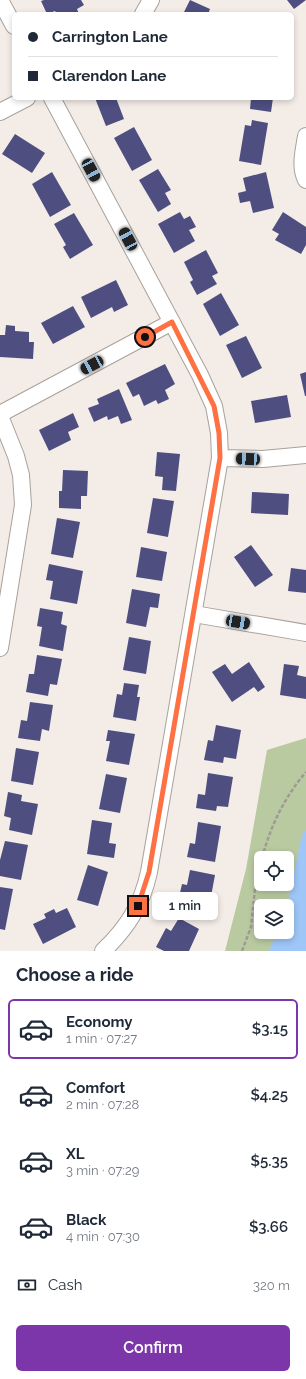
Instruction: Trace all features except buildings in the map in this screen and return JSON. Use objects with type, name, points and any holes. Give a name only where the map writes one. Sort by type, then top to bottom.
[{"type":"street","points":[[0,0],[12,22]]},
{"type":"street","points":[[144,12],[151,0]]},
{"type":"street","points":[[0,112],[23,100]]},
{"type":"street","points":[[53,100],[172,322],[214,406],[219,433],[220,458],[146,885],[138,906],[130,920],[118,936],[103,951]]},
{"type":"street","points":[[306,136],[302,160],[303,174],[306,180]]},
{"type":"street","points":[[0,648],[5,593],[22,518],[23,492],[16,456],[0,415],[172,322]]},
{"type":"street","points":[[220,458],[263,459],[306,455]]},
{"type":"street","points":[[194,614],[306,633]]},
{"type":"path","points":[[264,851],[270,830],[292,788],[306,772]]},
{"type":"path","points":[[242,951],[251,927],[255,891]]},
{"type":"green space","points":[[306,738],[306,951],[225,951],[246,869],[267,750]]},
{"type":"water","points":[[306,830],[306,951],[269,951],[274,939],[294,939],[294,899],[288,899],[290,891],[294,891],[294,873],[302,835]]},
{"type":"route","points":[[138,906],[149,872],[220,458],[219,433],[214,406],[172,322],[145,337]]}]
